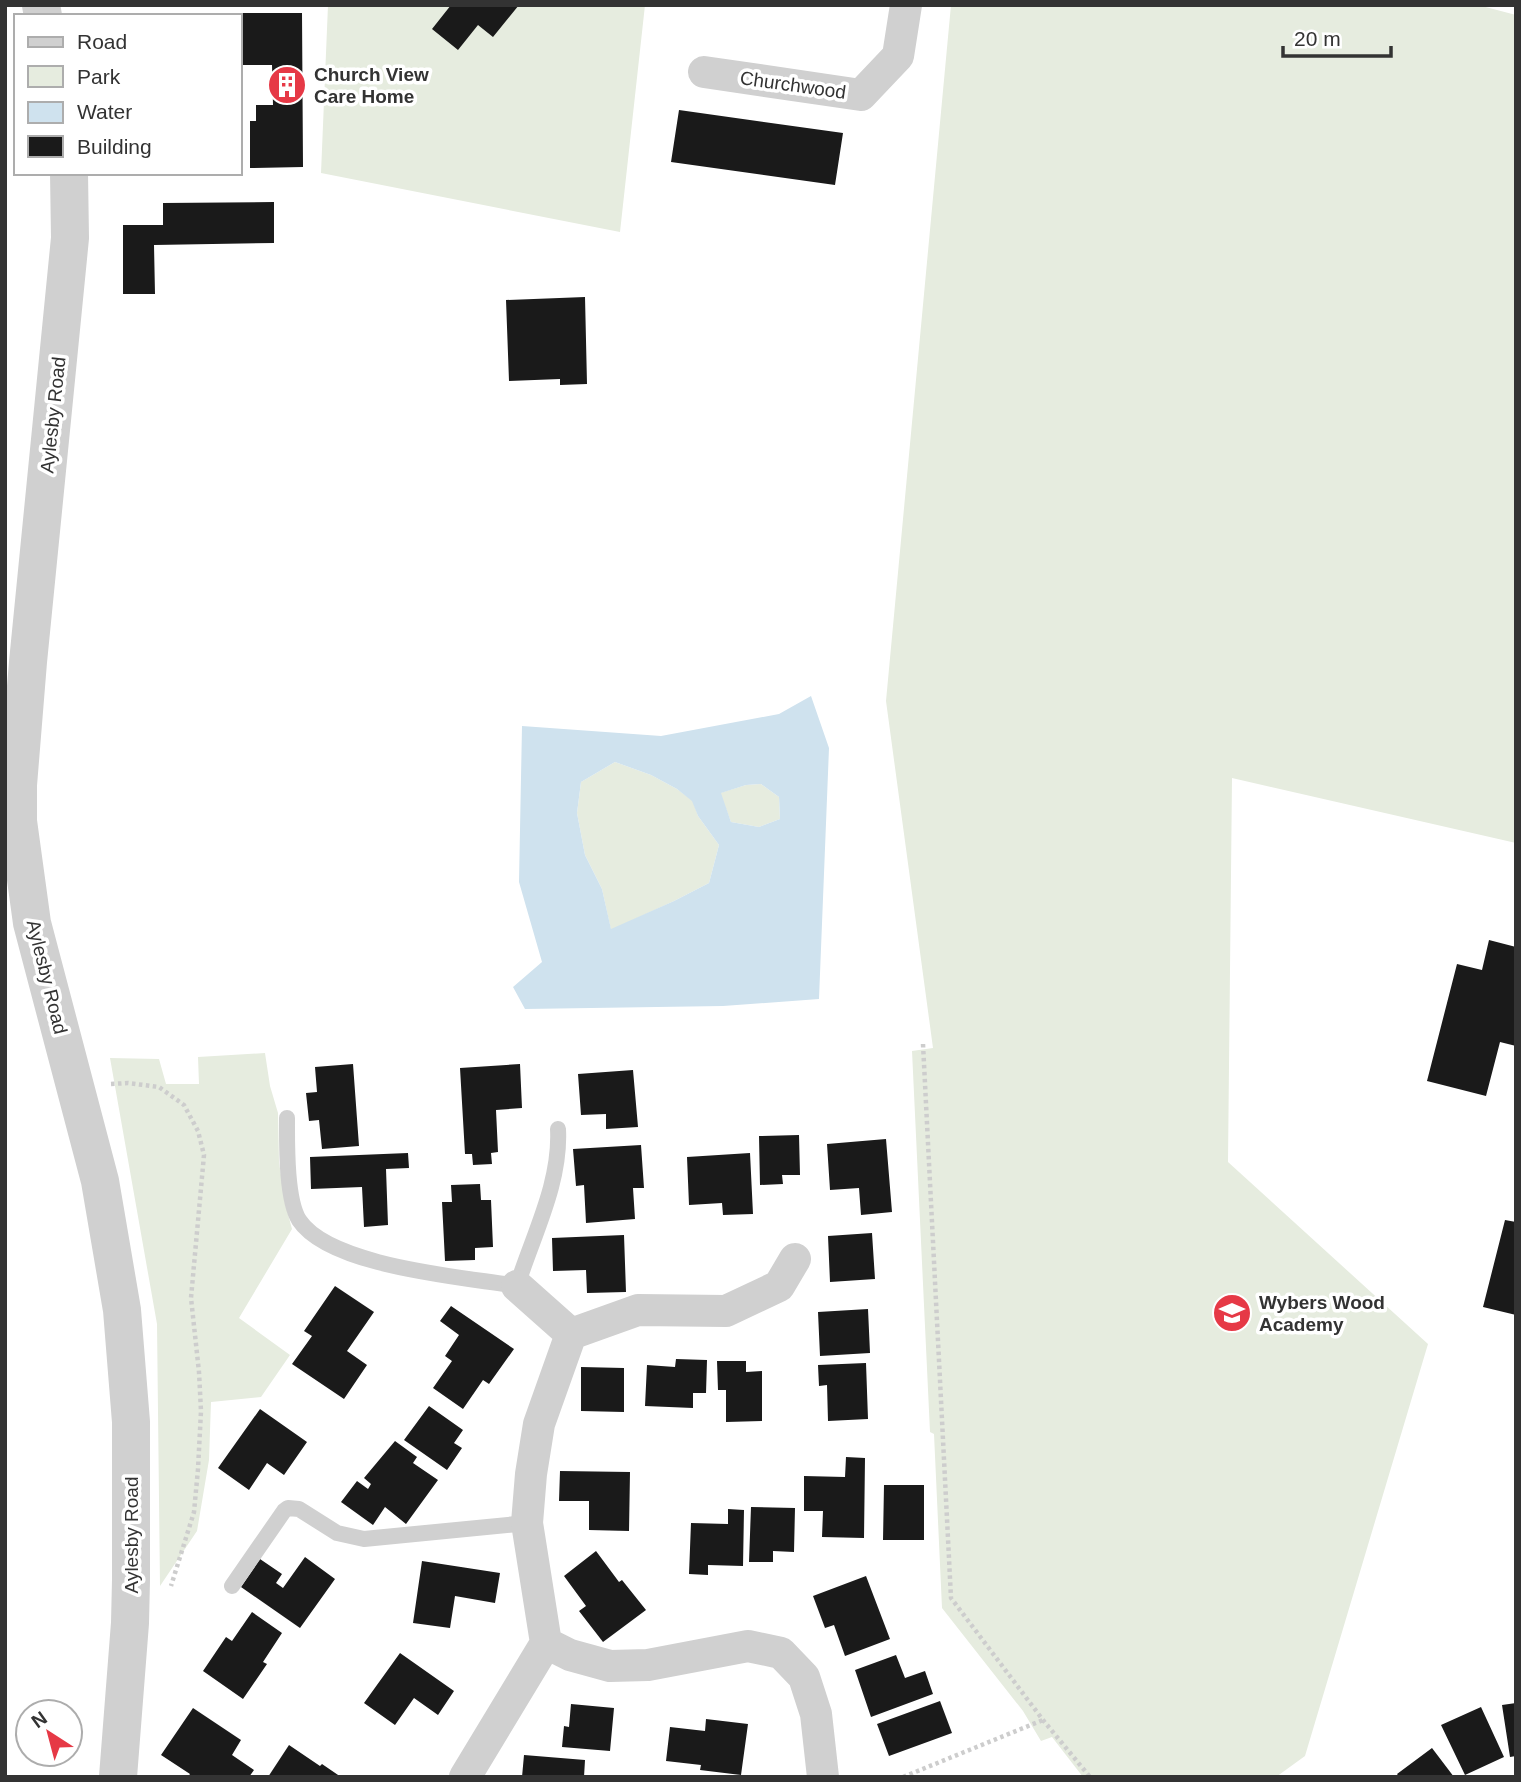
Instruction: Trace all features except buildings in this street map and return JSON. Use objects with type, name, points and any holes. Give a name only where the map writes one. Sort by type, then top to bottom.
[{"type":"street","name":"Churchwood","points":[[704,72],[862,95],[898,56],[906,5]]},
{"type":"street","name":"Aylesby Road","points":[[69,175],[70,238],[28,662],[18,785],[18,821],[32,923],[100,1181],[120,1297],[131,1422],[130,1623],[118,1777]]},
{"type":"street","points":[[570,1334],[638,1310],[726,1311],[779,1286],[795,1259]]},
{"type":"street","points":[[517,1286],[570,1334]]},
{"type":"street","points":[[465,1777],[546,1643],[527,1523],[539,1424],[570,1334]]},
{"type":"street","points":[[546,1643],[570,1654],[610,1666],[648,1665],[748,1646],[781,1653],[804,1677],[816,1714],[823,1777]]},
{"type":"lane","points":[[287,1118],[290,1190],[298,1218],[309,1231],[327,1244],[368,1259],[424,1273],[517,1286],[554,1178],[559,1146],[558,1129]]},
{"type":"lane","points":[[232,1586],[288,1508],[299,1509],[337,1533],[364,1539],[527,1523]]},
{"type":"path","points":[[923,1044],[951,1598],[1043,1720],[1090,1777]]},
{"type":"path","points":[[77,1095],[112,1084],[159,1087],[184,1105],[198,1131],[204,1155],[191,1298],[201,1411],[198,1469],[194,1512],[174,1571],[169,1596]]},
{"type":"path","points":[[903,1777],[1043,1720]]},
{"type":"green space","points":[[328,5],[645,5],[620,232],[321,173]]},
{"type":"green space","points":[[951,5],[1478,5],[1516,15],[1516,843],[1232,778],[1228,1162],[1428,1344],[1305,1756],[1276,1777],[1083,1777],[1052,1737],[1041,1741],[1023,1711],[942,1608],[934,1434],[930,1432],[912,1051],[933,1048],[886,701]]},
{"type":"green space","points":[[615,762],[651,775],[693,801],[698,816],[719,845],[709,883],[611,930],[602,889],[585,855],[577,813],[581,782]]},
{"type":"green space","points":[[761,784],[779,797],[780,819],[759,827],[731,822],[720,793],[746,785]]},
{"type":"green space","points":[[265,1053],[270,1086],[278,1113],[279,1162],[292,1229],[239,1318],[290,1355],[261,1397],[211,1402],[209,1460],[197,1531],[160,1586],[157,1324],[110,1058],[159,1059],[166,1084],[199,1084],[198,1057]]},
{"type":"water","points":[[811,696],[829,748],[819,999],[723,1006],[525,1009],[513,987],[542,962],[519,882],[522,726],[661,736],[779,714]],"holes":[[[615,762],[651,775],[677,789],[692,801],[698,816],[719,845],[709,883],[611,929],[602,889],[585,855],[577,813],[581,782]],[[761,784],[779,797],[780,819],[759,827],[731,822],[721,793],[746,785]]]},
{"type":"place","name":"Church View Care Home","points":[[287,85]]},
{"type":"place","name":"Wybers Wood Academy","points":[[1232,1313]]}]
